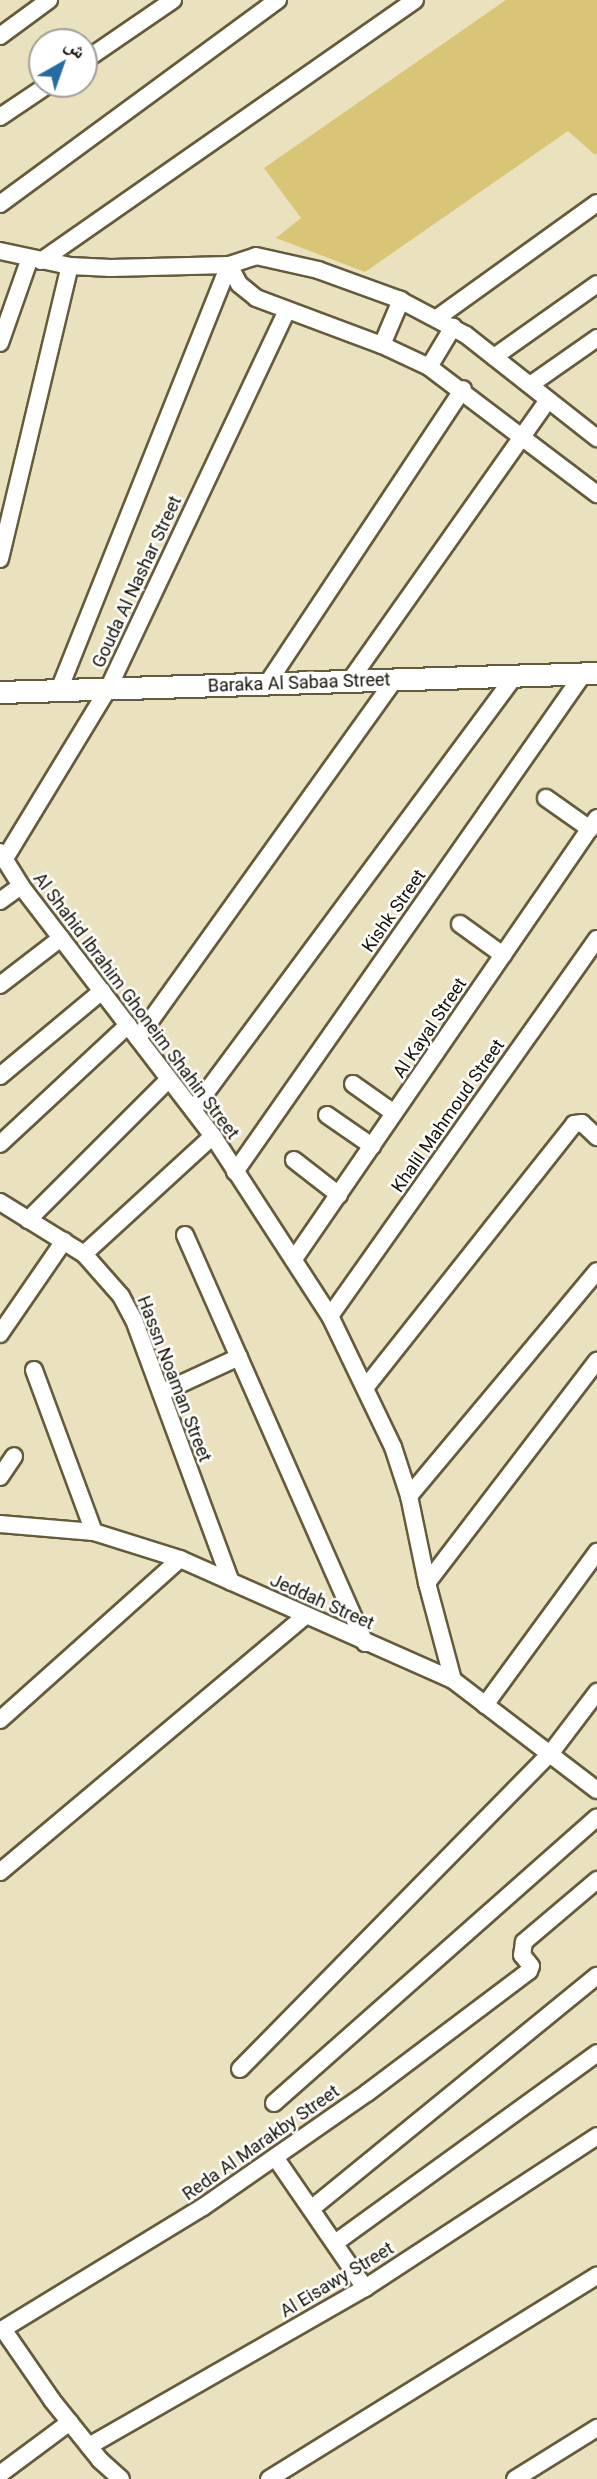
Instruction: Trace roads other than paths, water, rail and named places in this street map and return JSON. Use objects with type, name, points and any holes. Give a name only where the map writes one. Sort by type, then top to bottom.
[{"type":"main road","name":"Baraka Al Sabaa Street","points":[[0,692],[590,673]]},
{"type":"street","points":[[0,36],[49,0]]},
{"type":"street","points":[[98,51],[173,0]]},
{"type":"street","points":[[0,204],[278,0]]},
{"type":"street","points":[[0,343],[36,260],[415,0]]},
{"type":"street","points":[[0,117],[28,98]]},
{"type":"street","points":[[437,318],[597,203]]},
{"type":"street","points":[[2,256],[111,268],[229,265],[246,257],[266,256],[359,283],[401,300],[453,327],[597,438]]},
{"type":"street","points":[[0,559],[70,265]]},
{"type":"street","points":[[229,265],[247,292],[429,366],[463,389],[521,439],[597,494]]},
{"type":"street","points":[[59,690],[229,265]]},
{"type":"street","points":[[494,358],[597,284]]},
{"type":"street","points":[[382,345],[401,300]]},
{"type":"street","name":"Gouda Al Nashar Street","points":[[2,856],[107,689],[287,310]]},
{"type":"street","points":[[429,366],[453,327]]},
{"type":"street","points":[[530,385],[597,338]]},
{"type":"street","points":[[267,684],[463,389]]},
{"type":"street","points":[[349,682],[548,400]]},
{"type":"street","name":"Kishk Street","points":[[235,1172],[590,673]]},
{"type":"street","points":[[193,1110],[514,677]]},
{"type":"street","points":[[0,1144],[133,1032],[394,681]]},
{"type":"street","points":[[546,799],[593,823]]},
{"type":"street","name":"Al Kayal Street","points":[[295,1259],[593,823]]},
{"type":"street","name":"Al Shahid Ibrahim Ghoneim Shahin Street","points":[[2,856],[21,886],[213,1136],[330,1316],[393,1447],[409,1496],[427,1583],[453,1680]]},
{"type":"street","points":[[0,901],[21,886]]},
{"type":"street","points":[[460,924],[503,955]]},
{"type":"street","points":[[0,985],[61,938]]},
{"type":"street","name":"Khalil Mahmoud Street","points":[[330,1316],[597,939]]},
{"type":"street","points":[[0,1076],[102,991]]},
{"type":"street","points":[[28,1220],[169,1079]]},
{"type":"street","points":[[353,1084],[394,1113]]},
{"type":"street","points":[[327,1115],[372,1146]]},
{"type":"street","points":[[365,1388],[575,1124],[582,1123],[597,1137]]},
{"type":"street","points":[[84,1254],[213,1136]]},
{"type":"street","points":[[294,1160],[339,1195]]},
{"type":"street","name":"Hassn Noaman Street","points":[[2,1208],[28,1220],[84,1254],[121,1296],[134,1320],[230,1582]]},
{"type":"street","points":[[186,1235],[365,1643]]},
{"type":"street","points":[[0,1334],[64,1241]]},
{"type":"street","points":[[409,1496],[597,1271]]},
{"type":"street","points":[[161,1393],[239,1357]]},
{"type":"street","points":[[427,1583],[597,1361]]},
{"type":"street","points":[[34,1370],[94,1532]]},
{"type":"street","points":[[0,1477],[14,1456]]},
{"type":"street","name":"Jeddah Street","points":[[3,1527],[94,1532],[180,1559],[453,1680],[597,1790]]},
{"type":"street","points":[[485,1705],[597,1552]]},
{"type":"street","points":[[0,1720],[180,1559]]},
{"type":"street","points":[[0,1872],[305,1616]]},
{"type":"street","points":[[240,2069],[550,1754],[597,1692]]},
{"type":"street","points":[[274,2103],[597,1817]]},
{"type":"street","name":"Reda Al Marakby Street","points":[[5,2341],[367,2093],[529,1972],[531,1966],[522,1955],[524,1942],[597,1880]]},
{"type":"street","points":[[311,2209],[597,1976]]},
{"type":"street","points":[[335,2243],[597,2053]]},
{"type":"street","name":"Al Eisawy Street","points":[[89,2446],[365,2288],[597,2136]]},
{"type":"street","points":[[275,2157],[365,2288]]},
{"type":"street","points":[[269,2479],[597,2276]]},
{"type":"street","points":[[5,2341],[89,2446],[121,2479]]},
{"type":"street","points":[[0,2474],[70,2422]]},
{"type":"street","points":[[515,2479],[597,2428]]}]
